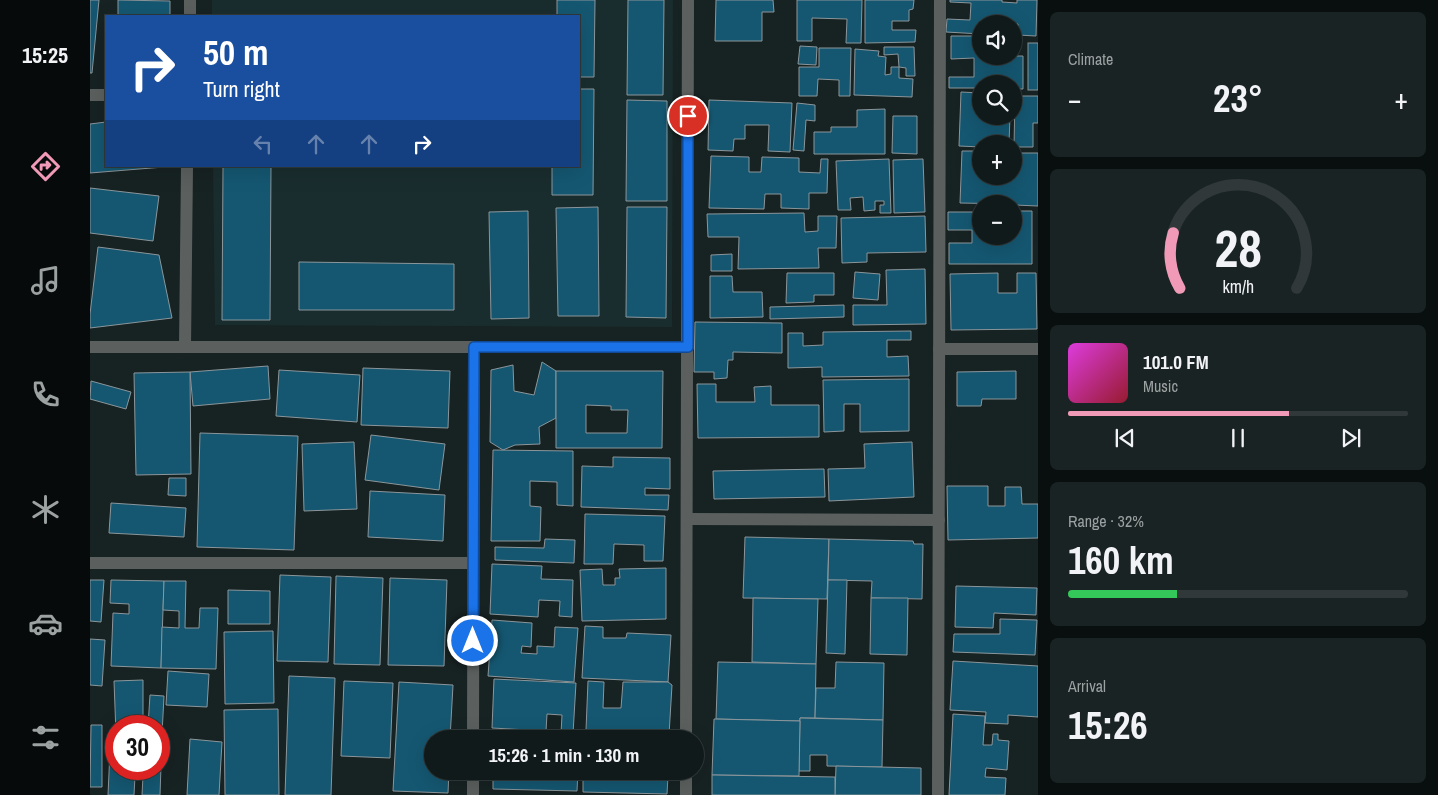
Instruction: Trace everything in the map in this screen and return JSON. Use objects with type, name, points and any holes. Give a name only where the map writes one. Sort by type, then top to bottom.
[{"type":"street","points":[[190,0],[190,15]]},
{"type":"street","points":[[686,730],[688,0]]},
{"type":"street","points":[[938,795],[940,0]]},
{"type":"street","points":[[90,95],[105,95]]},
{"type":"street","points":[[185,347],[187,167]]},
{"type":"street","points":[[90,347],[688,347]]},
{"type":"street","points":[[473,730],[474,347]]},
{"type":"street","points":[[939,349],[1038,349]]},
{"type":"street","points":[[687,519],[939,520]]},
{"type":"street","points":[[90,563],[473,562]]},
{"type":"street","points":[[473,780],[473,795]]},
{"type":"street","points":[[686,780],[686,795]]},
{"type":"shaded area","points":[[212,0],[673,0],[672,327],[215,325],[213,167],[580,167],[580,15],[212,15]]},
{"type":"building","points":[[90,0],[99,0],[92,73],[90,73]]},
{"type":"building","points":[[118,0],[170,1],[170,15],[118,15]]},
{"type":"building","points":[[557,0],[595,0],[594,77],[580,77],[580,15],[557,15]]},
{"type":"building","points":[[628,0],[664,0],[663,95],[627,95]]},
{"type":"building","points":[[716,0],[773,0],[774,12],[762,12],[762,41],[715,41]]},
{"type":"building","points":[[797,0],[862,0],[861,43],[846,43],[847,19],[812,18],[812,41],[797,41]]},
{"type":"building","points":[[865,0],[914,0],[913,9],[909,10],[909,21],[892,21],[892,30],[916,30],[915,42],[865,43]]},
{"type":"building","points":[[950,0],[1002,0],[1002,2],[1017,3],[1017,0],[1037,0],[1036,36],[1022,35],[1022,15],[972,15],[972,33],[946,32],[947,19],[970,20],[971,3],[950,2]]},
{"type":"building","points":[[951,36],[972,36],[972,58],[951,59]]},
{"type":"building","points":[[1028,43],[1038,43],[1038,90],[1028,90]]},
{"type":"building","points":[[800,46],[817,47],[816,65],[798,64]]},
{"type":"building","points":[[884,47],[914,47],[915,76],[906,76],[906,68],[899,67],[898,54],[884,55]]},
{"type":"building","points":[[819,48],[851,48],[850,96],[839,96],[839,80],[818,79],[817,96],[799,96],[799,67],[819,67]]},
{"type":"building","points":[[855,49],[879,51],[878,56],[886,57],[885,75],[891,74],[891,67],[899,67],[899,78],[913,79],[912,97],[854,95]]},
{"type":"building","points":[[1023,56],[1023,89],[1022,75],[974,75],[974,65],[1022,65]]},
{"type":"building","points":[[949,77],[972,77],[972,88],[949,88]]},
{"type":"building","points":[[580,89],[594,89],[593,195],[552,195],[552,167],[580,167]]},
{"type":"building","points":[[961,92],[972,93],[972,125],[1010,125],[1009,135],[972,135],[972,147],[959,146]]},
{"type":"building","points":[[1022,96],[1038,96],[1038,123],[1033,123],[1033,147],[1022,147],[1022,135],[1014,135],[1014,125],[1022,125]]},
{"type":"building","points":[[627,100],[667,101],[667,201],[626,201]]},
{"type":"building","points":[[709,100],[792,103],[790,152],[768,151],[769,125],[745,125],[745,139],[734,139],[733,151],[708,150]]},
{"type":"building","points":[[797,103],[815,105],[815,121],[806,120],[804,151],[793,150]]},
{"type":"building","points":[[885,109],[885,154],[814,154],[814,132],[831,132],[831,127],[857,127],[857,110]]},
{"type":"building","points":[[893,116],[917,116],[917,154],[892,153]]},
{"type":"building","points":[[105,122],[105,167],[164,167],[90,173],[90,124]]},
{"type":"building","points":[[962,151],[972,151],[972,185],[1022,185],[1022,153],[1038,153],[1038,206],[1022,205],[1022,195],[972,195],[972,203],[960,203]]},
{"type":"building","points":[[711,156],[749,157],[749,172],[761,172],[762,157],[799,158],[799,172],[820,173],[821,159],[828,159],[827,193],[809,193],[809,209],[781,208],[781,194],[765,194],[764,209],[709,208]]},
{"type":"building","points":[[889,159],[891,213],[880,213],[880,205],[884,205],[884,201],[875,201],[875,210],[864,211],[863,197],[850,198],[851,210],[838,210],[836,161]]},
{"type":"building","points":[[923,159],[925,212],[894,213],[893,160]]},
{"type":"building","points":[[223,167],[271,167],[270,320],[222,320]]},
{"type":"building","points":[[90,188],[159,196],[153,241],[90,233]]},
{"type":"building","points":[[598,207],[599,316],[558,316],[556,208]]},
{"type":"building","points":[[627,207],[667,207],[666,318],[626,317]]},
{"type":"building","points":[[528,211],[529,318],[491,319],[489,212]]},
{"type":"building","points":[[1022,211],[1032,211],[1032,264],[949,264],[949,243],[1022,245]]},
{"type":"building","points":[[948,212],[972,212],[972,230],[948,230]]},
{"type":"building","points":[[804,213],[805,232],[818,231],[818,216],[837,216],[836,248],[818,248],[819,268],[738,269],[739,237],[708,237],[707,214]]},
{"type":"building","points":[[925,216],[926,252],[867,253],[867,262],[842,263],[841,218]]},
{"type":"building","points":[[98,247],[159,255],[172,318],[90,328]]},
{"type":"building","points":[[732,254],[732,271],[711,271],[711,255]]},
{"type":"building","points":[[299,262],[454,264],[454,310],[299,310]]},
{"type":"building","points":[[925,269],[926,324],[853,325],[853,305],[887,305],[886,270]]},
{"type":"building","points":[[855,272],[880,274],[878,300],[853,298]]},
{"type":"building","points":[[787,273],[834,273],[834,295],[814,295],[814,302],[786,303]]},
{"type":"building","points":[[998,273],[998,293],[1017,293],[1017,273],[1036,273],[1037,329],[951,330],[950,274]]},
{"type":"building","points":[[710,276],[732,276],[733,292],[762,292],[763,317],[710,318]]},
{"type":"building","points":[[844,305],[844,317],[770,319],[770,307]]},
{"type":"building","points":[[695,322],[782,323],[782,353],[733,352],[733,360],[728,360],[727,378],[714,379],[714,372],[694,372]]},
{"type":"building","points":[[911,331],[911,340],[887,340],[887,357],[908,356],[909,376],[822,377],[822,367],[788,368],[788,333],[803,333],[803,346],[823,345],[823,332]]},
{"type":"building","points":[[542,362],[556,371],[556,418],[539,427],[540,444],[515,445],[503,450],[490,442],[491,370],[513,365],[514,391],[534,395]]},
{"type":"building","points":[[268,366],[270,399],[193,406],[190,372]]},
{"type":"building","points":[[363,368],[450,371],[448,428],[361,425]]},
{"type":"building","points":[[279,370],[360,375],[357,422],[276,416]]},
{"type":"building","points":[[556,371],[663,371],[662,448],[556,448]],"holes":[[[586,405],[611,406],[611,410],[628,410],[627,433],[586,433]]]},
{"type":"building","points":[[1016,371],[1016,399],[982,399],[981,406],[957,406],[957,372]]},
{"type":"building","points":[[190,372],[191,474],[136,475],[134,373]]},
{"type":"building","points":[[909,379],[909,431],[860,432],[860,404],[844,404],[844,431],[824,432],[823,380]]},
{"type":"building","points":[[91,381],[131,392],[126,409],[90,399]]},
{"type":"building","points":[[697,384],[716,384],[716,402],[755,402],[754,387],[771,386],[771,405],[819,405],[819,437],[698,438]]},
{"type":"building","points":[[200,433],[298,436],[294,550],[197,547]]},
{"type":"building","points":[[371,435],[445,444],[439,490],[365,480]]},
{"type":"building","points":[[354,442],[357,509],[304,511],[302,444]]},
{"type":"building","points":[[912,442],[914,497],[829,501],[828,469],[865,468],[864,444]]},
{"type":"building","points":[[493,450],[573,451],[573,506],[557,505],[557,482],[530,481],[530,506],[541,507],[540,541],[491,541]]},
{"type":"building","points":[[613,457],[670,458],[670,489],[645,488],[645,495],[669,495],[668,510],[581,507],[582,466],[613,467]]},
{"type":"building","points":[[824,469],[825,497],[714,499],[713,471]]},
{"type":"building","points":[[169,478],[186,478],[186,496],[168,495]]},
{"type":"building","points":[[947,486],[988,486],[988,506],[1005,506],[1005,487],[1021,487],[1022,504],[1038,504],[1038,538],[948,540]]},
{"type":"building","points":[[370,491],[445,495],[443,541],[368,537]]},
{"type":"building","points":[[111,503],[186,508],[184,537],[109,533]]},
{"type":"building","points":[[585,514],[665,516],[663,561],[644,561],[644,545],[614,544],[613,564],[584,564]]},
{"type":"building","points":[[745,537],[829,539],[827,599],[743,598]]},
{"type":"building","points":[[545,539],[575,540],[574,563],[495,560],[495,547],[544,548]]},
{"type":"building","points":[[829,539],[913,541],[914,544],[923,544],[922,599],[871,598],[872,581],[828,580]]},
{"type":"building","points":[[492,564],[542,566],[541,579],[573,580],[572,617],[559,616],[560,601],[539,600],[538,617],[490,614]]},
{"type":"building","points":[[666,568],[666,619],[582,621],[580,570],[602,569],[603,585],[615,585],[615,578],[620,578],[619,569]]},
{"type":"building","points":[[280,575],[331,577],[328,662],[277,661]]},
{"type":"building","points":[[336,576],[383,578],[380,665],[334,664]]},
{"type":"building","points":[[390,578],[447,580],[444,666],[388,665]]},
{"type":"building","points":[[90,580],[104,580],[101,622],[90,621]]},
{"type":"building","points":[[111,580],[164,581],[161,668],[111,666],[113,613],[129,614],[129,604],[110,603]]},
{"type":"building","points":[[828,580],[847,580],[845,654],[826,653]]},
{"type":"building","points":[[164,581],[186,581],[185,628],[199,628],[200,608],[218,608],[216,669],[161,668],[162,627],[179,628],[179,611],[163,610]]},
{"type":"building","points":[[956,586],[1037,588],[1036,615],[994,613],[993,628],[955,627]]},
{"type":"building","points":[[228,590],[270,591],[270,624],[228,624]]},
{"type":"building","points":[[753,598],[818,599],[816,664],[752,662]]},
{"type":"building","points":[[871,598],[908,598],[907,655],[870,654]]},
{"type":"building","points":[[1000,619],[1037,620],[1035,655],[953,652],[954,634],[1000,634]]},
{"type":"building","points":[[492,620],[532,623],[531,647],[522,646],[521,653],[537,654],[537,646],[554,647],[555,627],[578,628],[574,682],[488,676]]},
{"type":"building","points":[[585,626],[603,627],[603,638],[626,638],[627,633],[671,635],[668,682],[582,678]]},
{"type":"building","points":[[273,631],[274,703],[225,704],[224,632]]},
{"type":"building","points":[[90,639],[105,640],[102,686],[90,685]]},
{"type":"building","points":[[953,661],[1038,666],[1038,717],[1008,715],[1008,724],[985,723],[986,712],[950,710]]},
{"type":"building","points":[[718,662],[816,664],[815,718],[800,718],[800,721],[716,719]]},
{"type":"building","points":[[836,662],[884,663],[883,720],[815,718],[816,688],[835,688]]},
{"type":"building","points":[[168,671],[209,674],[207,707],[166,705]]},
{"type":"building","points":[[289,676],[335,678],[331,795],[285,795]]},
{"type":"building","points":[[494,679],[576,683],[573,730],[561,730],[562,715],[547,714],[546,730],[492,728]]},
{"type":"building","points":[[143,680],[143,715],[115,715],[114,681]]},
{"type":"building","points":[[344,681],[393,683],[390,758],[341,756]]},
{"type":"building","points":[[588,681],[604,682],[603,708],[621,708],[623,682],[668,682],[672,685],[669,730],[586,730]]},
{"type":"building","points":[[399,682],[453,685],[450,730],[424,730],[424,780],[449,780],[448,793],[393,791]]},
{"type":"building","points":[[150,695],[164,696],[163,715],[149,715]]},
{"type":"building","points":[[278,709],[279,795],[225,795],[224,710]]},
{"type":"building","points":[[953,714],[985,716],[983,745],[992,745],[993,734],[998,734],[998,740],[1009,741],[1007,770],[986,768],[985,777],[1006,778],[1005,795],[949,795]]},
{"type":"building","points":[[800,718],[883,720],[882,767],[827,766],[827,755],[810,755],[810,771],[799,771]]},
{"type":"building","points":[[714,719],[800,721],[799,776],[712,775]]},
{"type":"building","points":[[91,725],[102,725],[102,787],[90,787]]},
{"type":"building","points":[[190,739],[222,742],[219,795],[187,795]]},
{"type":"building","points":[[836,766],[921,768],[921,795],[835,795]]},
{"type":"building","points":[[712,775],[835,777],[835,795],[712,795]]},
{"type":"building","points":[[109,780],[135,780],[134,795],[108,795]]},
{"type":"building","points":[[143,780],[161,780],[160,795],[142,795]]},
{"type":"building","points":[[493,780],[578,780],[577,791],[493,789]]},
{"type":"building","points":[[583,780],[668,780],[667,794],[583,792]]},
{"type":"route","points":[[473,641],[474,347],[688,347],[688,116]]}]
